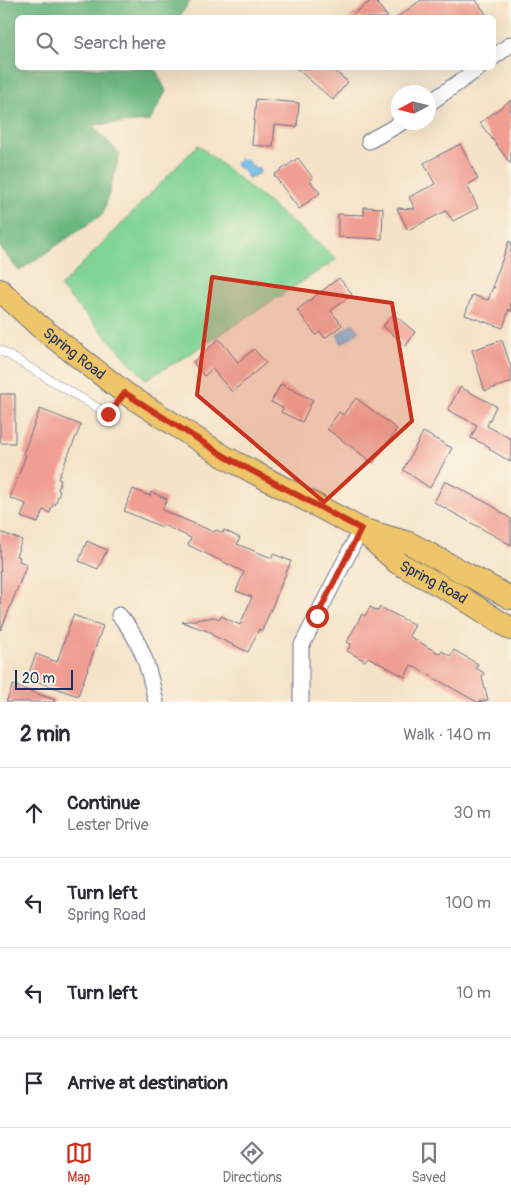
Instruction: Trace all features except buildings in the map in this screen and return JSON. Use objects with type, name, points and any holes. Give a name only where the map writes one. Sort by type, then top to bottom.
[{"type":"main road","name":"Spring Road","points":[[0,290],[39,326],[125,393],[226,457],[361,529],[410,543],[511,598]]},
{"type":"main road","name":"Spring Road","points":[[361,529],[398,563],[456,594],[511,629]]},
{"type":"street","points":[[496,55],[511,44]]},
{"type":"street","points":[[436,98],[475,70]]},
{"type":"street","points":[[369,141],[391,129]]},
{"type":"street","points":[[301,702],[301,647],[361,529]]},
{"type":"street","points":[[119,615],[134,631],[144,654],[156,702]]},
{"type":"lane","points":[[0,350],[108,414],[125,393]]},
{"type":"highlighted area","points":[[212,277],[392,303],[412,421],[324,502],[197,395]]},
{"type":"green space","points":[[0,0],[191,0],[180,15],[15,15],[15,70],[156,70],[166,91],[150,121],[92,125],[120,154],[103,214],[19,271],[0,247]]},
{"type":"green space","points":[[198,145],[337,259],[188,355],[146,379],[60,287]]},
{"type":"water","points":[[239,159],[247,160],[252,167],[259,168],[260,173],[248,178],[243,170],[235,165]]},
{"type":"water","points":[[351,324],[354,324],[359,331],[342,344],[337,335]]},
{"type":"route","points":[[108,414],[125,393],[226,457],[361,529],[317,616]]}]
